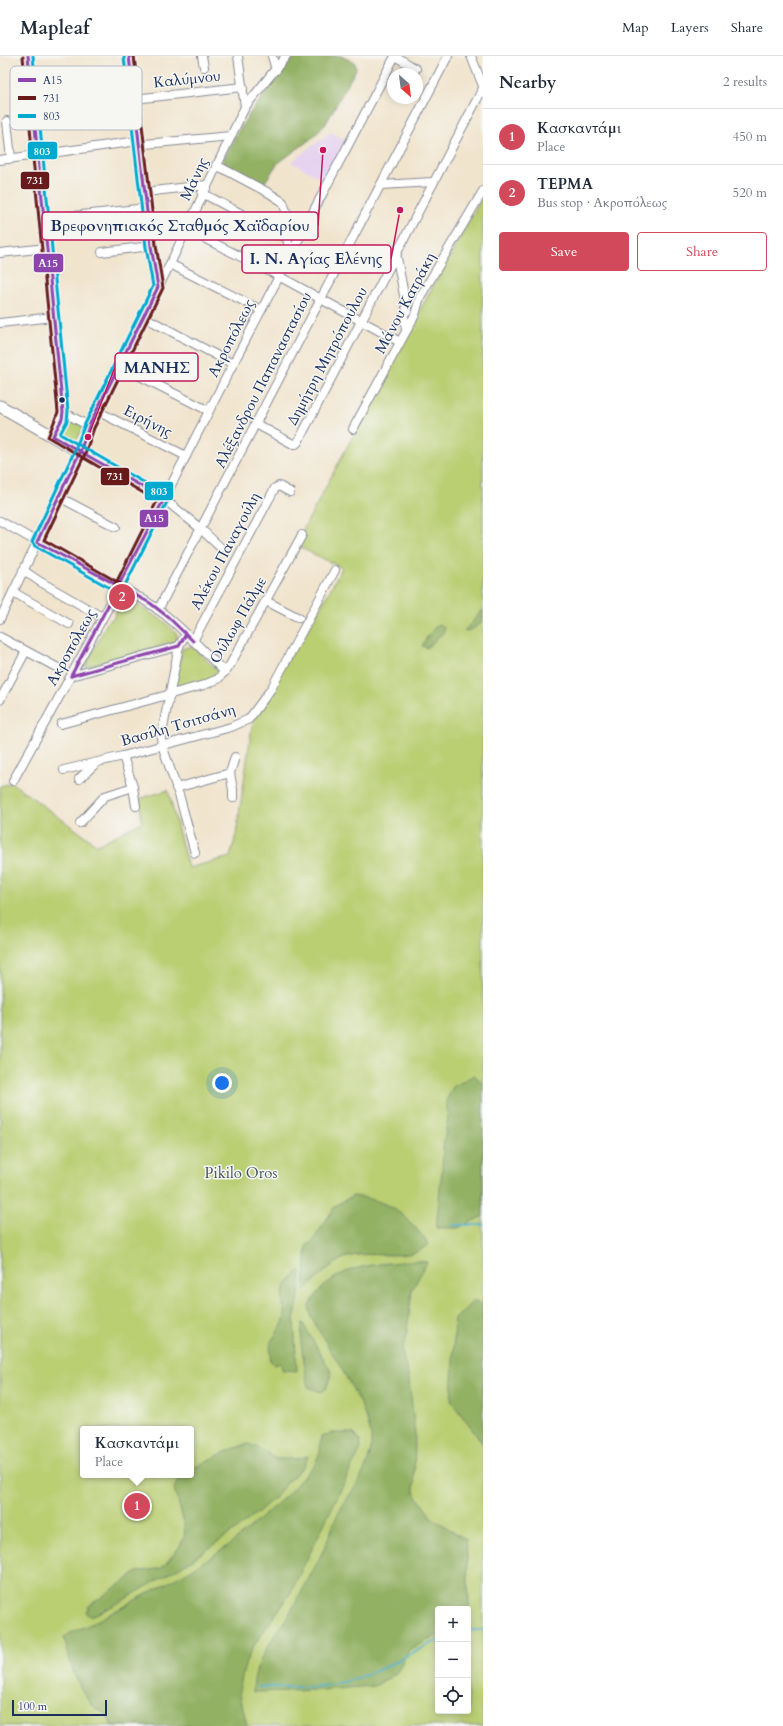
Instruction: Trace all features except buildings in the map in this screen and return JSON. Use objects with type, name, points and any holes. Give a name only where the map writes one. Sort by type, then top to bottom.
[{"type":"street","points":[[28,56],[29,66]]},
{"type":"street","points":[[129,56],[130,66]]},
{"type":"street","points":[[202,56],[204,67]]},
{"type":"street","points":[[238,56],[245,107]]},
{"type":"street","points":[[272,56],[276,70]]},
{"type":"street","name":"Μάνης","points":[[0,619],[2,608],[13,592],[59,497],[80,452],[89,426],[170,264],[202,193],[245,107],[286,56]]},
{"type":"street","points":[[395,56],[414,68]]},
{"type":"street","name":"Ακροπόλεως","points":[[13,781],[119,588],[278,276],[395,56]]},
{"type":"street","name":"Αλέξανδρου Παπαναστασίου","points":[[158,610],[448,56]]},
{"type":"street","points":[[471,56],[483,87]]},
{"type":"street","name":"Καλύμνου","points":[[142,98],[243,87]]},
{"type":"street","name":"Δημήτρη Μητρόπουλου","points":[[256,424],[296,444],[362,321],[483,87]]},
{"type":"street","points":[[7,120],[11,159]]},
{"type":"street","points":[[36,130],[45,219],[52,317],[63,412],[62,419],[53,436]]},
{"type":"street","points":[[138,130],[151,246],[158,287]]},
{"type":"street","points":[[0,160],[139,142],[144,144],[231,136]]},
{"type":"street","points":[[216,165],[281,200],[287,214],[286,238],[290,254]]},
{"type":"street","points":[[381,185],[433,182]]},
{"type":"street","points":[[145,192],[206,185]]},
{"type":"street","name":"Μάνου Κατράκη","points":[[353,429],[406,330],[416,315],[420,297],[483,192]]},
{"type":"street","points":[[202,193],[286,238]]},
{"type":"street","points":[[45,219],[147,208]]},
{"type":"street","points":[[186,229],[278,276],[400,342]]},
{"type":"street","points":[[102,252],[151,246]]},
{"type":"street","points":[[0,253],[47,248]]},
{"type":"street","points":[[396,253],[406,313],[406,330]]},
{"type":"street","points":[[170,264],[261,310]]},
{"type":"street","points":[[0,323],[52,317]]},
{"type":"street","points":[[144,317],[233,364]]},
{"type":"street","points":[[120,366],[209,411]]},
{"type":"street","points":[[0,406],[164,499],[201,529],[221,548]]},
{"type":"street","name":"Ειρήνης","points":[[97,411],[186,456]]},
{"type":"street","points":[[63,412],[89,426]]},
{"type":"street","name":"Αλέκου Παναγούλη","points":[[193,642],[274,488],[279,486],[290,492]]},
{"type":"street","points":[[59,497],[116,527]]},
{"type":"street","points":[[0,521],[119,588],[132,593],[158,610],[186,634],[225,672]]},
{"type":"street","name":"Ούλωφ Πάλμε","points":[[61,724],[170,695],[212,682],[225,672],[302,536]]},
{"type":"street","points":[[24,570],[39,582],[102,617]]},
{"type":"street","name":"Βασίλη Τσιτσάνη","points":[[64,770],[96,763],[231,727],[249,719],[271,689],[335,570]]},
{"type":"street","points":[[13,592],[69,624]]},
{"type":"street","points":[[266,601],[299,618]]},
{"type":"street","points":[[186,634],[179,646],[162,730],[162,745],[195,853]]},
{"type":"street","points":[[0,637],[58,668]]},
{"type":"street","points":[[71,676],[179,646]]},
{"type":"street","points":[[0,700],[26,651]]},
{"type":"street","points":[[123,756],[133,787],[136,806]]},
{"type":"street","points":[[232,798],[233,790],[230,773],[235,757]]},
{"type":"street","points":[[79,778],[96,763]]},
{"type":"street","points":[[176,788],[230,773]]},
{"type":"street","points":[[80,823],[104,796],[133,787]]},
{"type":"shaded area","points":[[331,132],[345,140],[324,180],[291,162]]},
{"type":"green space","points":[[295,56],[341,56],[355,63],[356,69],[325,125],[312,138],[277,164],[263,185],[222,162],[237,133],[250,113]]},
{"type":"green space","name":"Pikilo Oros","points":[[483,196],[483,1330],[469,1425],[483,1444],[483,1726],[0,1726],[0,786],[12,783],[97,845],[142,822],[139,799],[168,790],[188,868],[230,857],[236,835],[252,726],[257,709],[313,621],[342,568],[295,545],[408,332]]},
{"type":"green space","points":[[66,417],[84,426],[75,443],[58,434]]},
{"type":"green space","points":[[128,599],[165,622],[177,634],[176,642],[85,667],[108,621],[113,619],[122,601]]},
{"type":"green space","points":[[483,610],[483,622],[471,630],[464,631]]},
{"type":"green space","points":[[439,624],[444,627],[444,632],[427,648],[422,646],[429,634]]},
{"type":"green space","points":[[192,646],[219,672],[210,679],[199,684],[187,686],[176,685],[182,649]]},
{"type":"green space","points":[[474,1075],[483,1083],[483,1216],[458,1228],[436,1228],[443,1147],[448,1117],[446,1101],[453,1087]]},
{"type":"green space","points":[[353,1196],[366,1198],[387,1205],[405,1217],[428,1244],[420,1250],[410,1254],[364,1255],[342,1259],[328,1269],[304,1291],[307,1245],[312,1242],[336,1205]]},
{"type":"green space","points":[[418,1261],[427,1262],[412,1290],[407,1331],[402,1352],[409,1379],[415,1434],[414,1492],[431,1517],[466,1540],[469,1606],[435,1606],[435,1637],[409,1650],[397,1672],[374,1686],[321,1690],[253,1692],[254,1681],[260,1660],[299,1597],[325,1547],[341,1508],[365,1469],[371,1448],[371,1436],[362,1408],[346,1376],[311,1317],[309,1306],[319,1292],[330,1281],[342,1274],[356,1268],[386,1263]]},
{"type":"green space","points":[[301,1270],[299,1296],[294,1321],[297,1371],[283,1370],[280,1363],[274,1365],[270,1360],[270,1345],[284,1319],[285,1312],[283,1293],[285,1288],[293,1276]]},
{"type":"green space","points":[[473,1301],[483,1305],[483,1444],[451,1401],[455,1319]]},
{"type":"green space","points":[[302,1322],[332,1373],[326,1389],[321,1392],[308,1387],[301,1343]]},
{"type":"green space","points":[[331,1433],[353,1433],[360,1440],[361,1448],[291,1592],[253,1647],[245,1664],[239,1690],[247,1726],[112,1726],[106,1714],[93,1706],[83,1693],[73,1671],[64,1638],[70,1633],[89,1625],[186,1573],[231,1544],[287,1495],[315,1464],[320,1452],[321,1437]]},
{"type":"green space","points":[[248,1444],[265,1451],[275,1459],[295,1459],[308,1456],[303,1466],[276,1496],[246,1522],[213,1546],[117,1604],[90,1616],[86,1613],[89,1606],[137,1572],[162,1568],[178,1549],[184,1537],[185,1531],[183,1519],[174,1488],[179,1478],[194,1478],[194,1468],[240,1446]]},
{"type":"waterway","points":[[453,1225],[483,1225]]},
{"type":"waterway","points":[[471,1630],[483,1630]]},
{"type":"waterway","points":[[258,1687],[311,1687],[343,1682],[385,1667],[435,1642]]},
{"type":"transit line","name":"Α15","points":[[28,56],[29,66]]},
{"type":"transit line","name":"803","points":[[33,56],[34,66]]},
{"type":"transit line","name":"Α15","points":[[129,56],[130,66]]},
{"type":"transit line","name":"731","points":[[134,56],[135,66]]},
{"type":"transit line","name":"731","points":[[23,57],[24,66]]},
{"type":"transit line","name":"803","points":[[124,57],[125,66]]},
{"type":"transit line","name":"731","points":[[121,584],[44,540],[85,454],[94,428],[163,288],[156,245],[142,125]]},
{"type":"transit line","name":"731","points":[[30,130],[58,412],[48,437],[157,501],[110,595]]},
{"type":"transit line","name":"Α15","points":[[35,130],[63,412],[62,419],[53,436],[164,499],[71,676]]},
{"type":"transit line","name":"803","points":[[40,130],[68,411],[67,421],[60,434],[169,498],[118,599]]},
{"type":"transit line","name":"803","points":[[117,592],[35,546],[32,542],[75,450],[85,424],[153,286],[146,247],[132,130]]},
{"type":"transit line","name":"Α15","points":[[138,130],[151,246],[158,287],[89,426],[80,452],[37,542],[150,603],[168,617],[193,641]]},
{"type":"transit line","name":"Α15","points":[[71,676],[179,646],[186,634]]},
{"type":"place","name":"Βρεφονηπιακός Σταθμός Χαϊδαρίου","points":[[323,150]]},
{"type":"place","name":"Ι. Ν. Αγίας Ελένης","points":[[400,210]]},
{"type":"place","name":"ΜΑΝΗΣ","points":[[88,437]]},
{"type":"place","name":"ΤΕΡΜΑ","points":[[122,597]]},
{"type":"place","name":"Κασκαντάμι","points":[[137,1506]]}]
